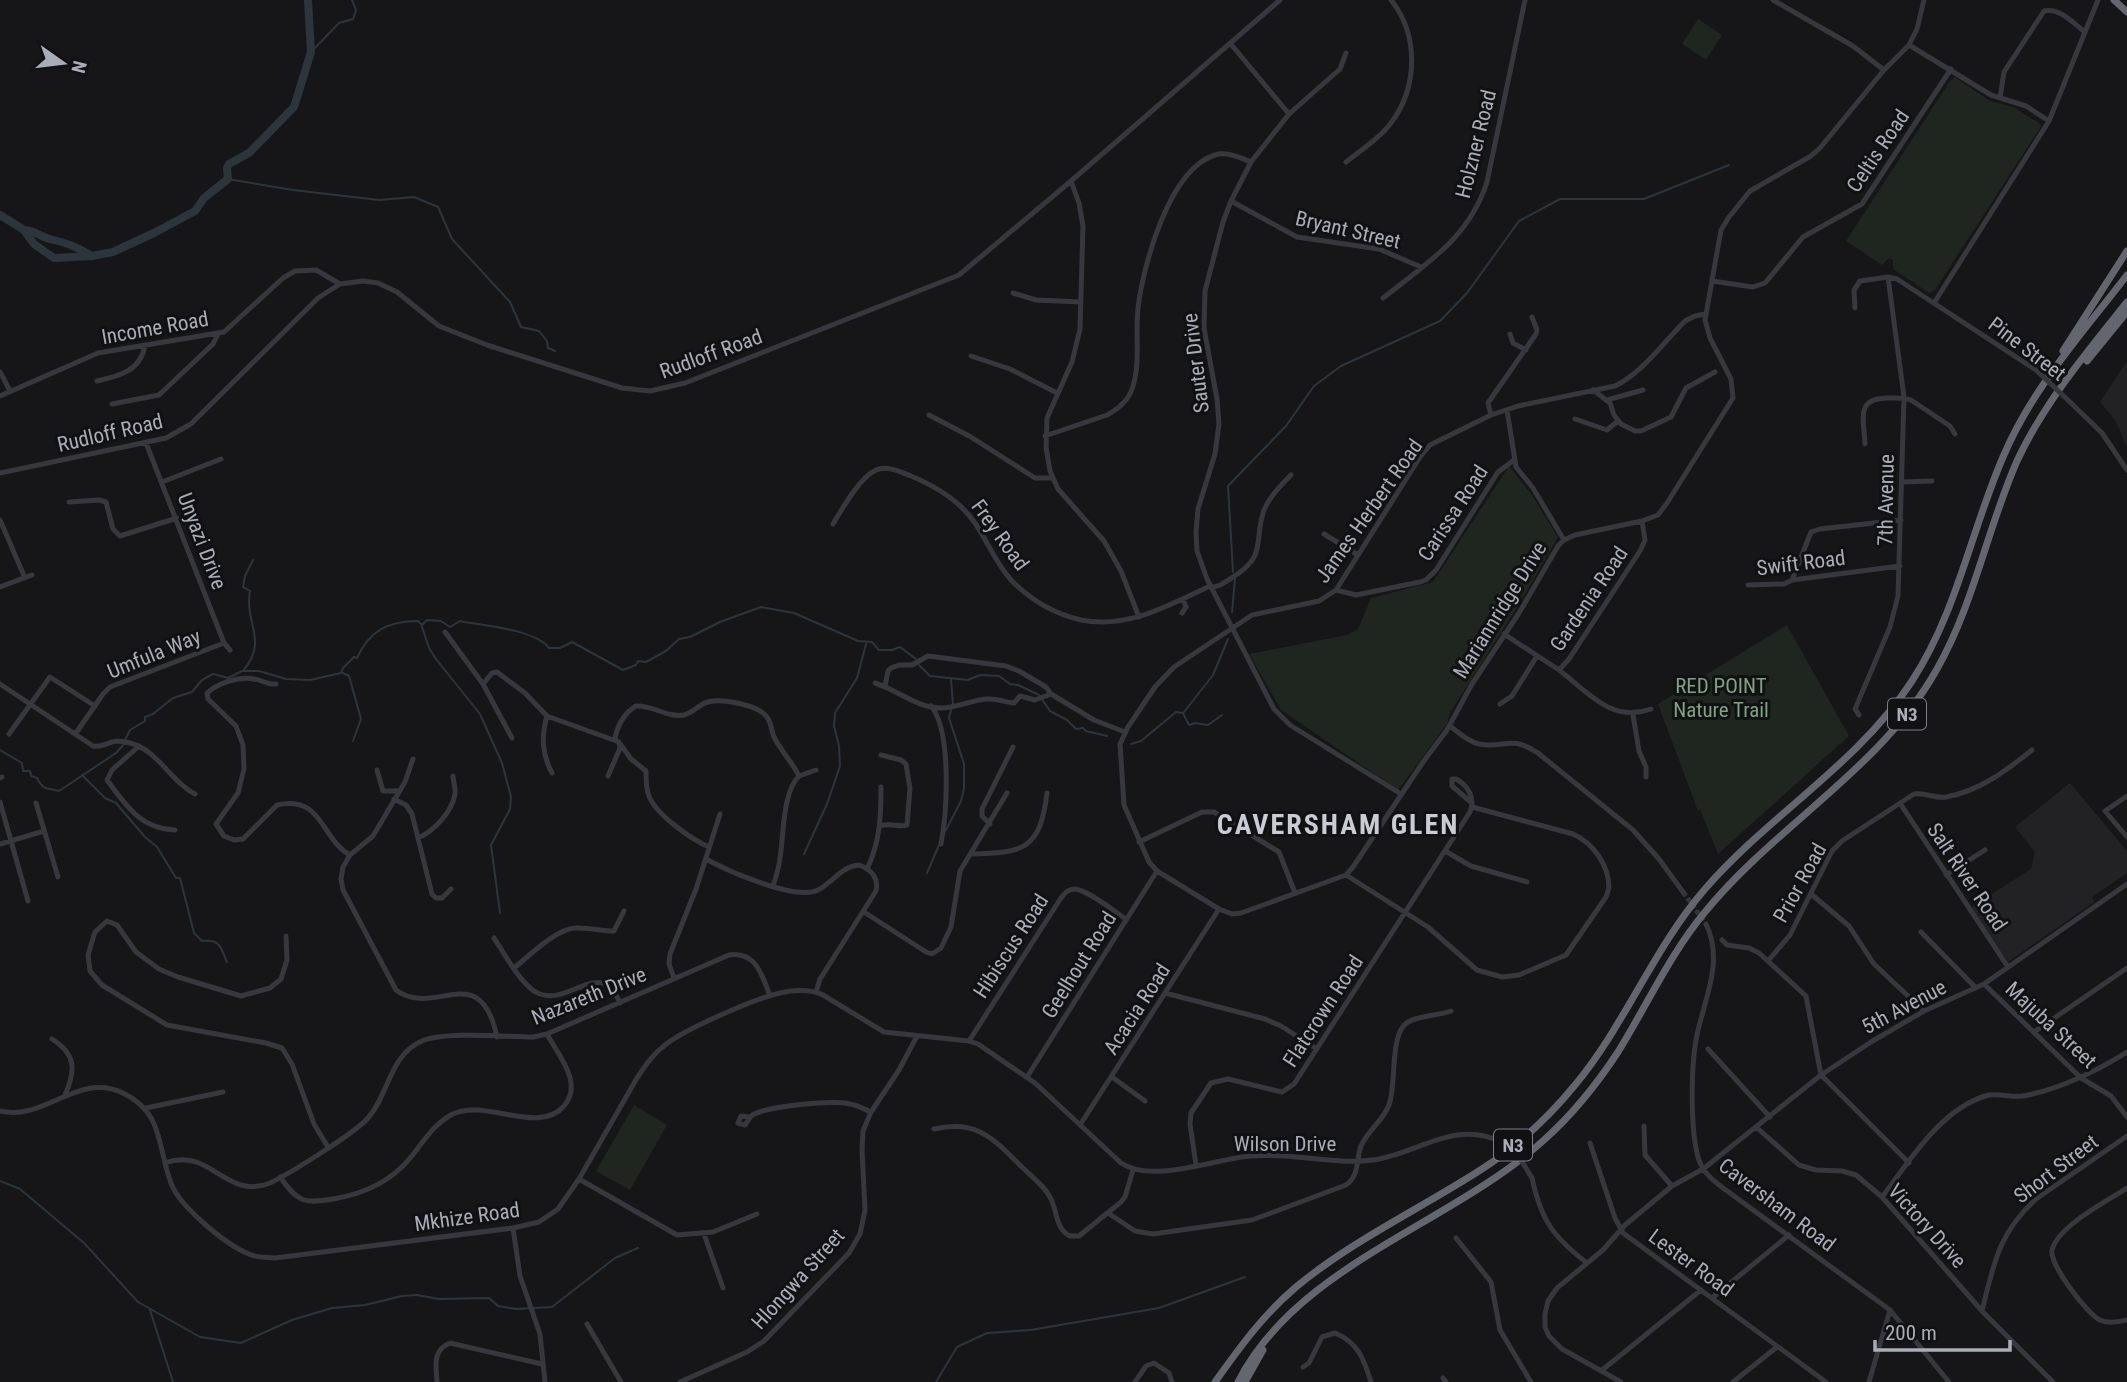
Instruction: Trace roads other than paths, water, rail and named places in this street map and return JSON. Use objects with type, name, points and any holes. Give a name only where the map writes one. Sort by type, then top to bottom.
[{"type":"highway","points":[[2114,0],[2127,12]]},
{"type":"highway","points":[[2057,364],[2064,348],[2127,251]]},
{"type":"highway","name":"N3","points":[[1221,1382],[1234,1356],[1259,1321],[1297,1286],[1332,1260],[1484,1168],[1513,1146],[1554,1108],[1594,1061],[1661,948],[1703,891],[1769,824],[1849,757],[1879,726],[1911,683],[1938,636],[2004,455],[2036,394],[2127,275]]},
{"type":"highway","name":"N3","points":[[1238,1382],[1264,1340],[1290,1312],[1342,1273],[1491,1180],[1545,1139],[1576,1107],[1604,1072],[1703,914],[1728,885],[1780,835],[1861,765],[1896,729],[1925,689],[1948,649],[1970,598],[2016,465],[2035,427],[2070,375],[2127,302]]},
{"type":"highway","points":[[2070,375],[2078,372],[2127,313]]},
{"type":"highway","points":[[1245,1382],[1290,1312]]},
{"type":"highway","points":[[1215,1382],[1234,1356]]},
{"type":"street","name":"Rudloff Road","points":[[0,473],[146,443],[176,434],[191,424],[318,298],[340,284],[363,281],[378,283],[397,292],[439,326],[465,338],[622,388],[658,390],[685,383],[954,278],[975,264],[1280,0]]},
{"type":"street","points":[[1346,162],[1390,124],[1408,90],[1412,54],[1410,40],[1406,24],[1391,0]]},
{"type":"street","name":"Holzner Road","points":[[1383,298],[1443,250],[1464,229],[1482,198],[1525,0]]},
{"type":"street","points":[[1773,0],[1853,46],[1884,70]]},
{"type":"street","name":"Mariannridge Drive","points":[[1346,875],[1450,726],[1564,540],[1575,535],[1642,521],[1662,511],[1732,398],[1731,379],[1710,338],[1705,314],[1723,225],[1754,188],[1811,156],[1820,148],[1884,70],[1909,45],[1917,29],[1924,0]]},
{"type":"street","points":[[1934,303],[2049,121],[2098,0]]},
{"type":"street","points":[[2000,98],[2004,72],[2044,11],[2060,13],[2085,32]]},
{"type":"street","points":[[1230,43],[1289,114]]},
{"type":"street","points":[[1909,45],[2000,98],[2026,106],[2049,121]]},
{"type":"street","name":"Sauter Drive","points":[[1346,53],[1344,62],[1335,74],[1289,114],[1251,162],[1231,201],[1209,271],[1204,321],[1219,424],[1214,454],[1198,509],[1196,532],[1200,560],[1212,587],[1265,695],[1279,716],[1401,794]]},
{"type":"street","name":"Celtis Road","points":[[1712,281],[1745,287],[1758,286],[1770,277],[1803,237],[1862,204],[1951,69]]},
{"type":"street","points":[[1045,436],[1107,415],[1128,398],[1134,381],[1141,289],[1155,236],[1169,203],[1186,179],[1212,156],[1228,155],[1251,162]]},
{"type":"street","points":[[1071,181],[1083,226],[1080,329],[1076,352],[1047,418],[1045,436],[1053,478],[1067,500],[1104,541],[1121,571],[1139,617]]},
{"type":"street","name":"Bryant Street","points":[[1231,201],[1297,237],[1379,249],[1421,267]]},
{"type":"street","name":"Income Road","points":[[0,396],[98,353],[218,334],[229,328],[284,278],[296,271],[316,271],[340,284]]},
{"type":"street","points":[[1854,308],[1853,295],[1858,283],[1888,277]]},
{"type":"street","name":"Pine Street","points":[[1888,277],[1901,281],[2036,370],[2102,433],[2127,470]]},
{"type":"street","name":"7th Avenue","points":[[1858,715],[1855,709],[1858,699],[1896,608],[1900,566],[1904,397],[1888,277]]},
{"type":"street","points":[[1889,289],[1901,281]]},
{"type":"street","points":[[1013,293],[1036,300],[1081,302]]},
{"type":"street","name":"James Herbert Road","points":[[1219,909],[1157,871],[1149,862],[1122,798],[1119,750],[1125,732],[1166,673],[1252,615],[1319,601],[1336,590],[1424,451],[1437,441],[1491,415],[1624,382],[1685,321],[1705,314]]},
{"type":"street","points":[[1491,415],[1488,403],[1537,332],[1532,317]]},
{"type":"street","points":[[112,404],[159,395],[213,344],[218,334]]},
{"type":"street","points":[[1510,334],[1513,343],[1526,350]]},
{"type":"street","points":[[97,381],[129,372],[141,359],[145,345]]},
{"type":"street","points":[[971,356],[1010,369],[1058,393]]},
{"type":"street","points":[[0,372],[10,391]]},
{"type":"street","points":[[1593,390],[1606,400],[1618,421],[1627,428],[1642,431],[1667,419],[1675,412],[1686,388],[1715,372]]},
{"type":"street","points":[[1606,400],[1643,390]]},
{"type":"street","points":[[1865,444],[1865,408],[1869,400],[1874,398],[1904,397],[1950,426],[1955,433]]},
{"type":"street","points":[[1507,410],[1516,467],[1533,488],[1564,540]]},
{"type":"street","points":[[929,415],[971,437],[1035,478],[1053,478]]},
{"type":"street","points":[[1575,419],[1607,430],[1618,421]]},
{"type":"street","name":"Unyazi Drive","points":[[146,443],[224,643],[230,650]]},
{"type":"street","points":[[162,482],[221,459]]},
{"type":"street","name":"Carissa Road","points":[[1336,590],[1356,595],[1426,580],[1436,570],[1498,472],[1514,460]]},
{"type":"street","name":"Frey Road","points":[[832,524],[865,479],[880,468],[895,470],[918,479],[961,506],[976,524],[1010,580],[1030,597],[1065,615],[1091,622],[1122,621],[1139,617],[1212,587],[1216,588],[1242,571],[1252,561],[1259,547],[1262,521],[1268,503],[1292,475]]},
{"type":"street","points":[[1902,482],[1932,481]]},
{"type":"street","points":[[69,502],[99,499],[106,502],[113,529],[120,536],[177,518]]},
{"type":"street","points":[[0,520],[25,578]]},
{"type":"street","points":[[1792,580],[1811,532],[1820,528],[1901,520]]},
{"type":"street","name":"Gardenia Road","points":[[1504,634],[1559,670],[1640,551],[1645,540],[1642,521]]},
{"type":"street","points":[[1324,534],[1358,555]]},
{"type":"street","name":"Swift Road","points":[[1748,585],[1784,584],[1792,580],[1900,566]]},
{"type":"street","points":[[0,587],[32,575]]},
{"type":"street","points":[[1182,613],[1185,607],[1183,598]]},
{"type":"street","points":[[445,632],[483,684],[512,738]]},
{"type":"street","name":"Umfula Way","points":[[76,733],[103,694],[114,685],[224,643]]},
{"type":"street","points":[[885,686],[891,668],[912,665],[929,656],[1006,666],[1020,671],[1046,687],[1049,694],[1094,720],[1125,732]]},
{"type":"street","points":[[1500,704],[1512,696],[1537,656]]},
{"type":"street","points":[[1559,670],[1610,710],[1633,715],[1651,709]]},
{"type":"street","points":[[483,684],[497,672],[547,716],[615,740],[646,773],[647,792],[654,804],[685,835],[709,847]]},
{"type":"street","points":[[9,734],[50,677],[95,705]]},
{"type":"street","points":[[276,684],[269,685],[250,678],[225,682],[207,693],[208,699],[236,726],[243,745],[244,769],[238,793],[216,822],[219,830],[228,839],[243,839],[277,804],[299,804],[316,814],[339,846],[351,855]]},
{"type":"street","points":[[0,684],[90,744],[101,746],[114,740],[139,746],[173,775],[177,783],[195,794]]},
{"type":"street","points":[[875,684],[885,686],[917,703],[944,709],[989,699],[1014,704],[1020,696],[1035,700],[1049,694]]},
{"type":"street","points":[[615,740],[615,733],[625,716],[636,706],[678,715],[690,713],[708,702],[750,706],[769,719],[773,736],[799,776]]},
{"type":"street","points":[[931,706],[942,724],[944,750],[947,806],[941,844]]},
{"type":"street","points":[[1457,712],[1461,734]]},
{"type":"street","points":[[1633,715],[1646,777]]},
{"type":"street","points":[[547,716],[543,747],[545,761],[552,773]]},
{"type":"street","points":[[1450,726],[1476,744],[1524,744],[1538,753],[1633,830],[1683,892]]},
{"type":"street","points":[[608,776],[621,745]]},
{"type":"street","points":[[139,746],[112,770],[107,780],[146,824],[160,829],[176,830]]},
{"type":"street","points":[[990,824],[982,816],[982,808],[1013,747]]},
{"type":"street","points":[[1900,803],[1918,793],[1946,797],[1986,783],[2032,750]]},
{"type":"street","points":[[880,826],[890,823],[907,825],[910,789],[906,764],[881,755]]},
{"type":"street","points":[[413,759],[407,777],[373,836],[351,855],[342,871],[343,890],[392,985],[401,994],[426,999],[458,992],[470,995],[488,1009],[497,1037]]},
{"type":"street","points":[[377,770],[383,791],[399,792]]},
{"type":"street","points":[[773,886],[781,857],[789,793],[799,776],[816,770]]},
{"type":"street","points":[[418,838],[450,810],[455,794],[453,776]]},
{"type":"street","points":[[1219,909],[1232,914],[1241,913],[1346,875],[1405,913],[1428,927],[1477,970],[1511,977],[1566,955],[1606,897],[1609,880],[1596,851],[1585,839],[1472,805],[1452,786],[1452,779],[1468,787],[1472,805],[1405,913]]},
{"type":"street","points":[[867,869],[875,851],[880,826],[881,788]]},
{"type":"street","points":[[864,912],[926,952],[935,954],[948,935],[953,919],[958,876],[1007,793]]},
{"type":"street","points":[[970,854],[994,854],[1030,843],[1037,833],[1047,793]]},
{"type":"street","points":[[2127,796],[2105,811],[2127,837]]},
{"type":"street","points":[[394,799],[409,808],[432,894],[436,898],[442,898],[451,889]]},
{"type":"street","points":[[0,802],[27,901]]},
{"type":"street","points":[[36,803],[58,877]]},
{"type":"street","name":"Salt River Road","points":[[1900,803],[2008,967]]},
{"type":"street","name":"Prior Road","points":[[1768,961],[1790,935],[1836,846],[1900,803]]},
{"type":"street","points":[[1139,842],[1202,812],[1214,812],[1279,852],[1295,893]]},
{"type":"street","points":[[674,978],[669,964],[670,954],[693,897],[720,814]]},
{"type":"street","points":[[0,844],[44,831]]},
{"type":"street","points":[[1946,875],[1985,850]]},
{"type":"street","points":[[1445,851],[1471,866],[1527,882]]},
{"type":"street","points":[[706,859],[743,878],[808,893],[820,889],[852,866],[859,864],[867,869],[874,875],[877,887],[864,912],[820,979],[816,992],[877,1029],[891,1034],[969,1041],[988,1051],[1027,1077],[1121,1163],[1133,1170],[1125,1197],[1079,1236],[1070,1236],[1063,1232],[1048,1194],[991,1137],[976,1129],[961,1126],[934,1129]]},
{"type":"street","name":"Geelhout Road","points":[[1027,1077],[1157,871]]},
{"type":"street","name":"5th Avenue","points":[[1621,1230],[1672,1186],[1703,1169],[1821,1075],[1924,1011],[1984,984],[2127,884]]},
{"type":"street","name":"Hibiscus Road","points":[[969,1041],[1068,890],[1084,892],[1126,919]]},
{"type":"street","points":[[1811,894],[1849,926],[1874,964],[1924,1011]]},
{"type":"street","points":[[1213,905],[1214,918]]},
{"type":"street","name":"Acacia Road","points":[[1080,1125],[1219,909]]},
{"type":"street","points":[[514,968],[557,934],[568,929],[612,931],[624,911]]},
{"type":"street","name":"Flatcrown Road","points":[[1196,1165],[1191,1113],[1211,1083],[1228,1079],[1282,1092],[1294,1084],[1405,913]]},
{"type":"street","points":[[286,936],[287,960],[281,979],[270,988],[241,996],[159,969],[136,952],[117,925],[107,921],[98,928],[90,945],[90,971],[97,982],[158,1021],[176,1028],[282,1048],[292,1064],[311,1117],[328,1147]]},
{"type":"street","name":"Caversham Road","points":[[1706,924],[1715,956],[1695,1047],[1693,1083],[1696,1146],[1703,1169],[1723,1188],[1890,1310],[1949,1382]]},
{"type":"street","points":[[1921,932],[1976,988]]},
{"type":"street","points":[[494,938],[528,986],[541,995],[558,996],[600,982],[611,987],[620,1003]]},
{"type":"street","points":[[1722,940],[1727,945],[1754,950],[1802,992],[1808,1000],[1821,1075],[1909,1163]]},
{"type":"street","name":"Nazareth Drive","points":[[166,1163],[192,1159],[232,1182],[250,1186],[270,1183],[368,1119],[396,1064],[412,1046],[437,1038],[547,1034],[729,955],[738,954],[757,965],[770,996]]},
{"type":"street","points":[[2034,1032],[2127,968]]},
{"type":"street","name":"Majuba Street","points":[[1984,984],[2081,1078],[2111,1096],[2127,1117]]},
{"type":"street","name":"Mkhize Road","points":[[146,1108],[158,1130],[173,1189],[187,1207],[231,1244],[252,1256],[275,1258],[527,1226],[549,1217],[568,1197],[646,1063],[662,1047],[688,1031],[770,996],[797,990],[816,992]]},
{"type":"street","points":[[1166,993],[1265,1019],[1317,1049]]},
{"type":"street","points":[[1108,1213],[1135,1231],[1145,1234],[1245,1221],[1346,1185],[1353,1180],[1364,1141],[1389,1106],[1395,1081],[1396,1041],[1402,1026],[1411,1020],[1451,1011]]},
{"type":"street","points":[[280,1177],[295,1196],[307,1202],[350,1196],[372,1189],[396,1173],[435,1128],[457,1113],[481,1110],[540,1118],[553,1114],[568,1100],[571,1083],[566,1068],[547,1034]]},
{"type":"street","name":"Hlongwa Street","points":[[680,1382],[747,1352],[764,1341],[849,1252],[860,1234],[864,1220],[863,1131],[871,1112],[917,1037]]},
{"type":"street","points":[[52,1039],[71,1056],[72,1067],[65,1095]]},
{"type":"street","points":[[1709,1049],[1769,1117]]},
{"type":"street","points":[[1882,1197],[1944,1121],[1977,1100],[1986,1096],[2022,1096],[2081,1078],[2127,1052]]},
{"type":"street","points":[[1112,1077],[1145,1101]]},
{"type":"street","points":[[0,1111],[32,1111],[85,1088],[111,1088],[146,1108],[223,1092]]},
{"type":"street","points":[[749,1117],[777,1107],[841,1103],[852,1104],[871,1112]]},
{"type":"street","points":[[1644,1126],[1644,1155],[1672,1186]]},
{"type":"street","name":"Victory Drive","points":[[1756,1127],[1799,1165],[1821,1171],[1842,1171],[1856,1175],[1882,1197],[1982,1311],[2053,1382]]},
{"type":"street","name":"Wilson Drive","points":[[1133,1170],[1151,1172],[1255,1155],[1359,1160],[1380,1158],[1458,1134],[1482,1135],[1501,1142],[1518,1155],[1532,1178],[1537,1199],[1558,1240],[1587,1263]]},
{"type":"street","name":"Short Street","points":[[1982,1311],[2004,1235],[2023,1211],[2036,1199],[2127,1136]]},
{"type":"street","points":[[1590,1143],[1621,1230]]},
{"type":"street","points":[[579,1179],[674,1234],[704,1234],[757,1214]]},
{"type":"street","points":[[2127,1188],[2072,1225],[2052,1249],[2054,1264],[2095,1316],[2108,1322],[2127,1320]]},
{"type":"street","points":[[513,1228],[520,1276],[540,1334],[545,1382]]},
{"type":"street","name":"Lester Road","points":[[1601,1371],[1562,1349],[1549,1336],[1545,1327],[1545,1314],[1548,1301],[1557,1288],[1608,1245],[1621,1230],[1826,1382]]},
{"type":"street","points":[[704,1234],[723,1288]]},
{"type":"street","points":[[1712,1298],[1789,1235]]},
{"type":"street","points":[[1456,1238],[1490,1282],[1500,1329],[1531,1382]]},
{"type":"street","points":[[1621,1382],[1601,1371],[1701,1290]]},
{"type":"street","points":[[1870,1382],[1890,1310]]},
{"type":"street","points":[[587,1324],[621,1382]]},
{"type":"street","points":[[1303,1367],[1322,1337],[1335,1333],[1360,1350],[1371,1382]]},
{"type":"street","points":[[437,1382],[437,1354],[442,1347],[450,1343],[542,1364]]},
{"type":"street","points":[[1732,1382],[1777,1347]]},
{"type":"street","points":[[1135,1382],[1146,1366],[1154,1363],[1169,1373],[1172,1382]]},
{"type":"waterway","points":[[0,215],[24,230],[34,244],[54,258],[113,252],[195,211],[204,198],[228,179],[229,164],[249,153],[294,107],[311,52],[308,0]]},
{"type":"waterway","points":[[311,52],[339,23],[353,19],[356,10],[352,0]]},
{"type":"waterway","points":[[1233,572],[1228,486],[1286,426],[1314,386],[1341,366],[1440,321],[1467,293],[1519,221],[1560,199],[1644,199],[1729,165]]},
{"type":"waterway","points":[[228,179],[379,200],[414,197],[438,207],[452,239],[510,302],[521,327],[539,331],[547,341],[548,348],[555,351]]},
{"type":"waterway","points":[[24,230],[72,246],[92,256]]},
{"type":"waterway","points":[[243,671],[251,660],[255,641],[250,613],[250,591],[243,587],[253,560]]},
{"type":"waterway","points":[[1232,612],[1235,579]]},
{"type":"waterway","points":[[125,740],[130,730],[145,721],[145,717],[173,698],[192,692],[202,680],[213,674],[228,678],[242,671],[259,671],[286,679],[310,680],[341,673],[354,657],[357,658],[374,634],[407,621],[418,621],[422,625],[427,620],[441,621],[450,627],[460,621],[495,627],[532,636],[549,648],[560,648],[572,642],[623,670],[636,665],[638,661],[646,662],[666,651],[679,639],[690,637],[720,622],[761,607],[794,613],[858,641],[872,642],[879,650],[900,647],[916,659]]},
{"type":"waterway","points":[[422,627],[436,659],[480,714],[502,763],[511,797],[510,809],[491,845],[500,913]]},
{"type":"waterway","points":[[1184,712],[1213,675],[1228,639]]},
{"type":"waterway","points":[[804,854],[827,804],[840,766],[834,726],[835,713],[857,678],[866,644]]},
{"type":"waterway","points":[[919,665],[930,676],[968,680],[980,675],[999,676],[1010,684],[1039,695],[1050,711],[1067,720],[1076,729],[1083,728],[1107,736]]},
{"type":"waterway","points":[[343,673],[349,676],[361,719],[353,741]]},
{"type":"waterway","points":[[951,679],[953,705]]},
{"type":"waterway","points":[[946,830],[961,801],[964,788],[964,764],[949,718],[951,710]]},
{"type":"waterway","points":[[1131,744],[1141,741],[1176,712],[1183,713],[1189,725],[1208,725],[1222,715]]},
{"type":"waterway","points":[[0,750],[22,763],[23,771],[30,771],[31,776],[37,778],[44,787],[59,791],[116,753],[124,744]]},
{"type":"waterway","points":[[82,775],[105,798],[116,803],[157,847],[176,878],[180,878],[194,933],[202,941],[216,943],[227,962]]},
{"type":"waterway","points":[[927,873],[939,845]]},
{"type":"waterway","points":[[0,1181],[20,1189],[84,1243],[138,1302],[200,1337],[241,1343],[292,1320],[332,1308],[365,1305],[402,1296],[417,1295],[439,1299],[489,1298],[498,1306],[516,1309],[552,1307],[615,1258],[638,1248]]},
{"type":"waterway","points":[[936,1382],[957,1347],[987,1333],[1031,1330],[1159,1308],[1245,1277]]},
{"type":"waterway","points":[[150,1310],[173,1382]]},
{"type":"tunnel","points":[[1683,892],[1706,924]]},
{"type":"district","name":"CAVERSHAM GLEN","points":[[1338,824]]},
{"type":"park label","name":"RED POINT Nature Trail","points":[[1721,698]]}]
